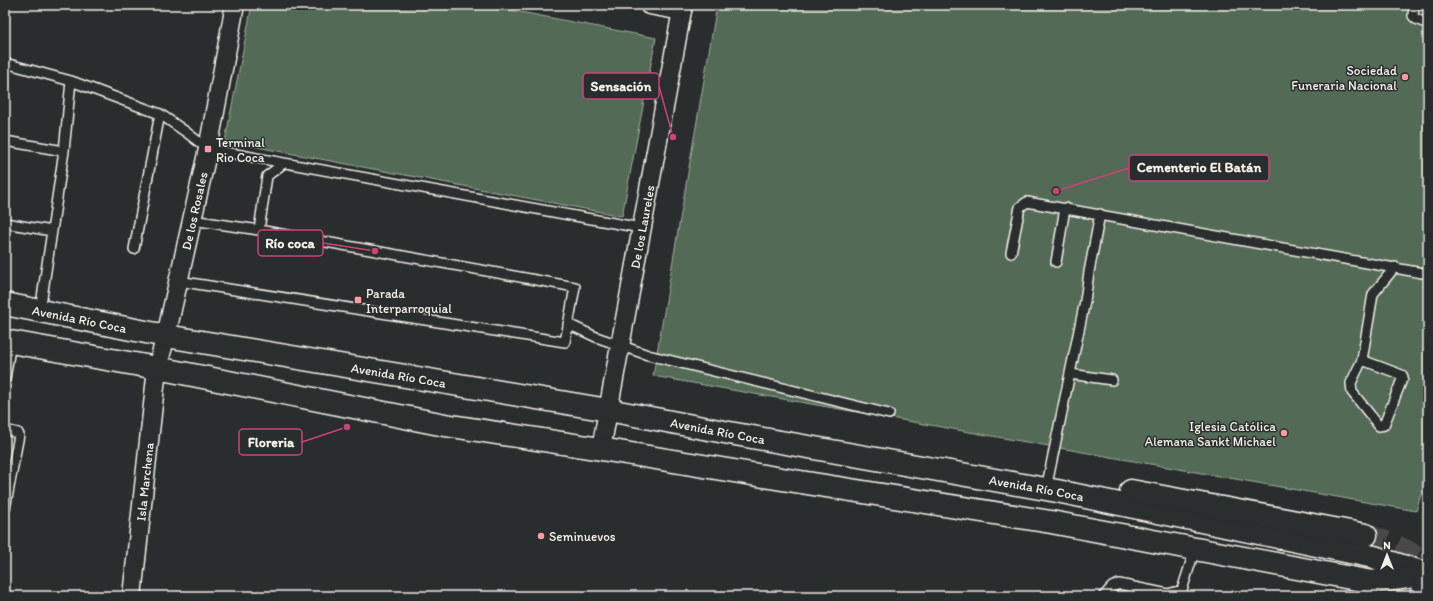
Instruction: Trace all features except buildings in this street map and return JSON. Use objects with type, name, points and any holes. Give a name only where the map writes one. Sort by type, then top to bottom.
[{"type":"main road","name":"Avenida Río Coca","points":[[5,304],[34,314],[608,410],[1051,490],[1374,557],[1428,573]]},
{"type":"main road","points":[[8,341],[157,368],[445,424],[601,448],[788,480],[1051,522],[1372,582],[1428,573],[1421,596]]},
{"type":"main road","points":[[1051,490],[1090,484],[1366,535]]},
{"type":"street","name":"De los Rosales","points":[[157,368],[166,336],[208,149],[235,5]]},
{"type":"street","points":[[649,5],[683,8]]},
{"type":"street","name":"De los Laureles","points":[[601,448],[683,8]]},
{"type":"street","name":"Isla Marchena","points":[[132,596],[157,368]]},
{"type":"lane","points":[[1414,5],[1413,16],[1416,19],[1428,24]]},
{"type":"lane","points":[[5,63],[71,81],[160,114],[208,149],[641,228]]},
{"type":"lane","points":[[34,314],[52,232],[64,151],[71,81]]},
{"type":"lane","points":[[134,249],[160,114]]},
{"type":"lane","points":[[5,141],[64,151]]},
{"type":"lane","points":[[259,230],[268,176],[284,163]]},
{"type":"lane","points":[[1011,253],[1020,207],[1027,202],[1428,274]]},
{"type":"lane","points":[[1056,262],[1065,208]]},
{"type":"lane","points":[[1051,490],[1070,374],[1085,301],[1100,214]]},
{"type":"lane","points":[[178,281],[565,342],[575,287],[259,230],[192,220]]},
{"type":"lane","points":[[5,223],[52,232]]},
{"type":"lane","points":[[1362,360],[1402,375],[1403,377],[1384,425],[1381,426],[1379,426],[1352,392],[1351,384],[1362,360],[1373,294],[1395,267]]},
{"type":"lane","points":[[568,324],[620,346],[648,355],[889,414]]},
{"type":"lane","points":[[5,379],[8,341]]},
{"type":"lane","points":[[1070,374],[1112,380]]},
{"type":"lane","points":[[5,430],[18,433],[19,438],[5,509]]},
{"type":"lane","points":[[1104,596],[1112,587],[1119,584],[1157,594],[1168,594],[1182,590],[1195,549]]},
{"type":"green space","points":[[252,5],[484,5],[656,38],[622,216],[225,141]]},
{"type":"green space","points":[[717,5],[1428,5],[1428,472],[1416,511],[653,376]]},
{"type":"tunnel","points":[[1366,535],[1406,551],[1414,555],[1428,566]]},
{"type":"place","name":"Sociedad Funeraria Nacional","points":[[1405,77]]},
{"type":"place","name":"Sensación","points":[[673,137]]},
{"type":"place","name":"Terminal Rio Coca","points":[[208,149]]},
{"type":"place","name":"Cementerio El Batán","points":[[1056,191]]},
{"type":"place","name":"Río coca","points":[[375,251]]},
{"type":"place","name":"Parada Interparroquial","points":[[358,300]]},
{"type":"place","name":"Floreria","points":[[347,427]]},
{"type":"place","name":"Iglesia Católica Alemana Sankt Michael","points":[[1284,433]]},
{"type":"place","name":"Seminuevos","points":[[541,536]]}]
